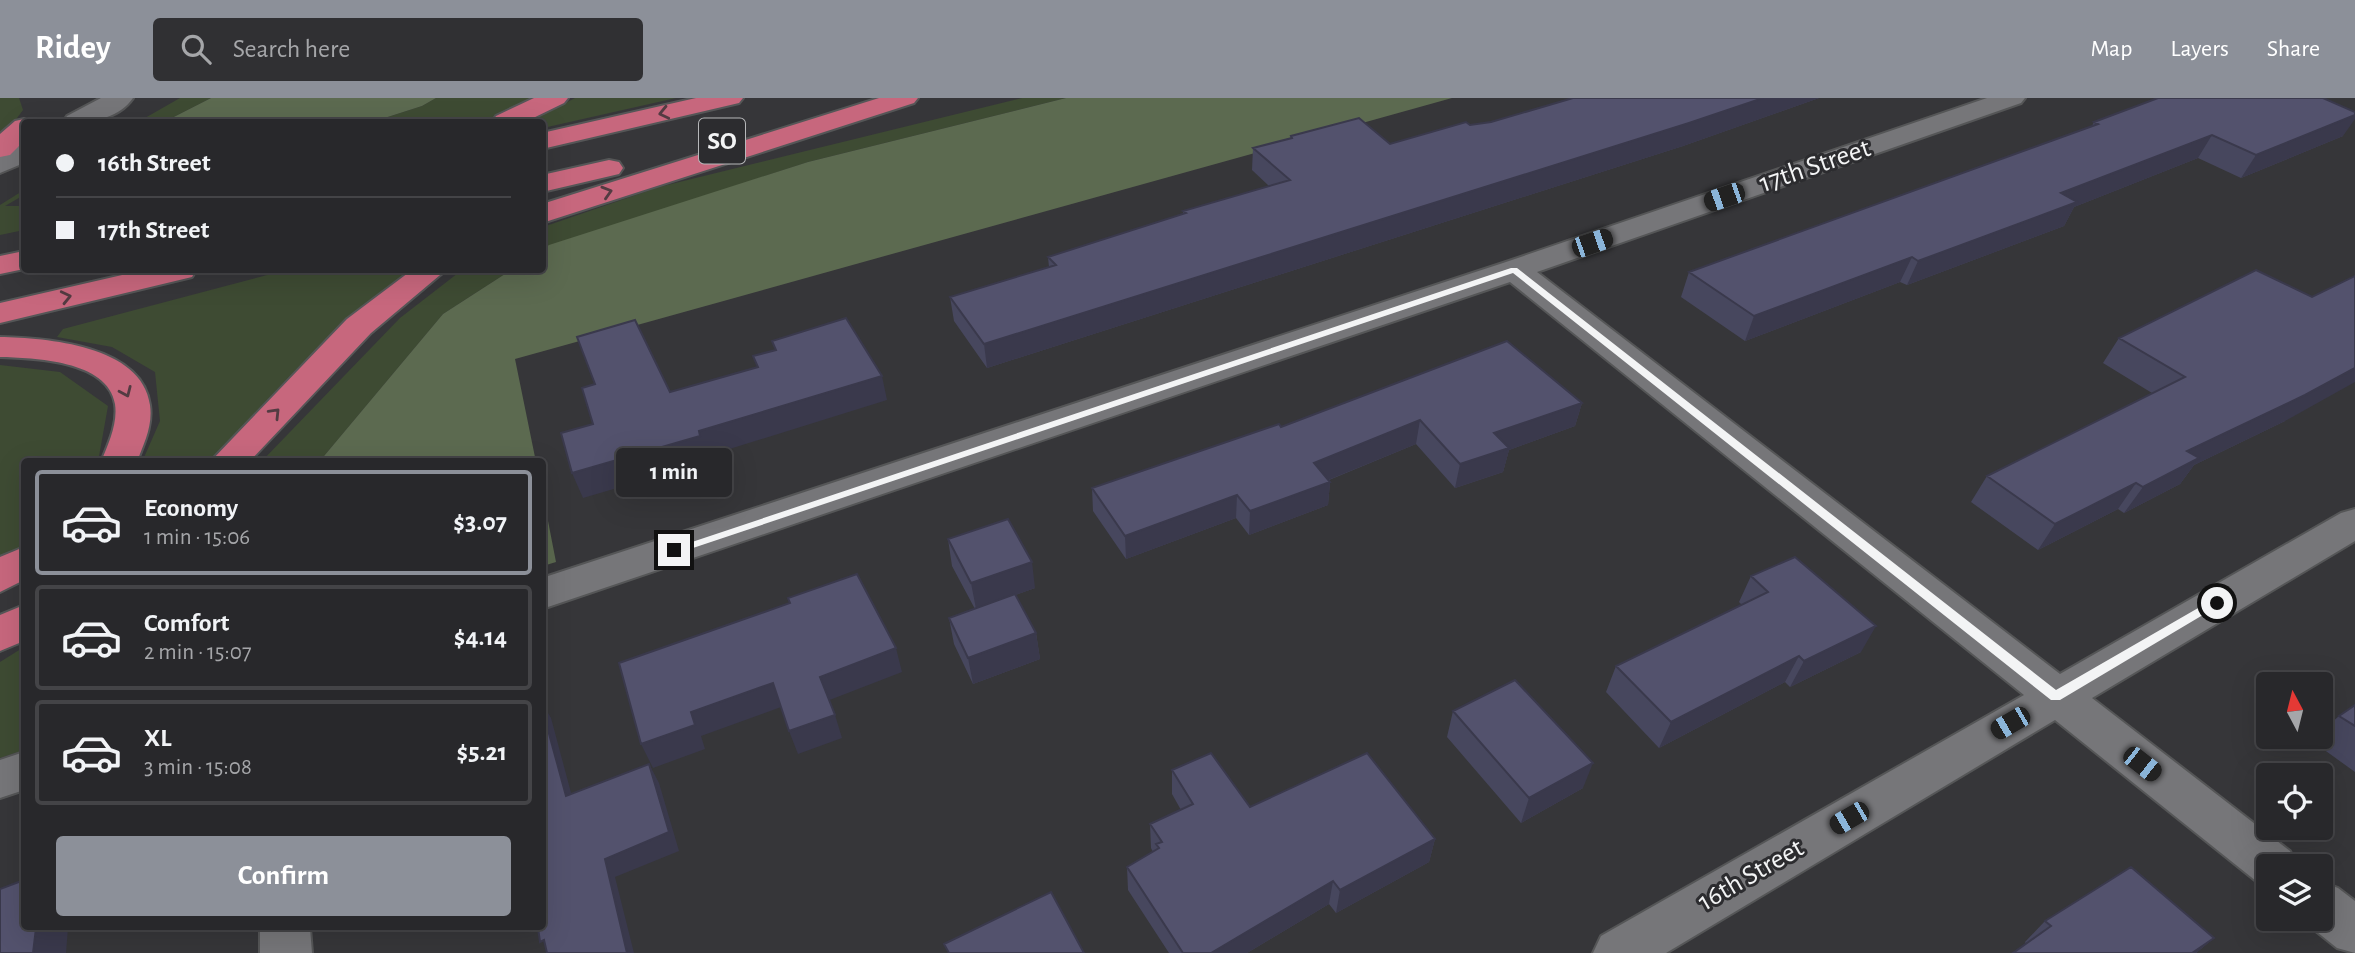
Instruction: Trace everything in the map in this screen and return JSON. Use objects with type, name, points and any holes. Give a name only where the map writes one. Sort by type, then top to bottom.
[{"type":"highway","points":[[511,119],[555,98]]},
{"type":"highway","name":"SO","points":[[546,140],[730,98]]},
{"type":"highway","points":[[546,213],[904,98]]},
{"type":"highway","name":"SO","points":[[546,183],[904,98]]},
{"type":"highway","points":[[0,149],[21,129]]},
{"type":"highway","points":[[0,265],[21,261]]},
{"type":"highway","points":[[0,313],[168,273]]},
{"type":"highway","points":[[232,458],[359,326],[427,273]]},
{"type":"highway","points":[[0,347],[73,353],[109,369],[122,382],[133,415],[131,435],[121,458]]},
{"type":"highway","points":[[0,578],[21,563]]},
{"type":"highway","points":[[0,635],[21,623]]},
{"type":"street","points":[[82,119],[120,98]]},
{"type":"street","name":"17th Street","points":[[546,593],[1514,270],[2012,98]]},
{"type":"street","points":[[0,165],[21,154]]},
{"type":"street","points":[[1514,270],[2258,854]]},
{"type":"street","name":"16th Street","points":[[1619,953],[2355,523]]},
{"type":"street","points":[[0,779],[21,772]]},
{"type":"street","points":[[2333,914],[2355,931]]},
{"type":"street","points":[[285,930],[286,953]]},
{"type":"green space","points":[[0,98],[19,98],[23,110],[0,141]]},
{"type":"green space","points":[[180,98],[211,98],[170,119],[143,119]]},
{"type":"green space","points":[[211,98],[436,98],[422,106],[381,119],[170,119]]},
{"type":"green space","points":[[436,98],[541,98],[497,119],[381,119],[422,106]]},
{"type":"green space","points":[[575,98],[676,98],[546,127],[546,119],[535,119]]},
{"type":"green space","points":[[1022,98],[1066,98],[808,162],[546,248],[546,226],[659,187]]},
{"type":"green space","points":[[1066,98],[1452,98],[515,359],[535,458],[322,458],[443,314],[506,273],[546,273],[546,247],[549,245],[808,162]]},
{"type":"green space","points":[[21,192],[21,197],[5,206],[21,206],[21,231],[0,235],[0,205]]},
{"type":"green space","points":[[275,273],[414,273],[389,289],[334,333],[213,458],[144,458],[160,421],[155,372],[112,347],[57,337],[63,329]]},
{"type":"green space","points":[[458,273],[506,273],[443,314],[322,458],[265,458],[400,318]]},
{"type":"green space","points":[[0,365],[60,372],[108,406],[99,458],[21,458],[21,549],[0,562]]},
{"type":"green space","points":[[546,510],[556,562],[546,565]]},
{"type":"green space","points":[[21,649],[21,751],[0,758],[0,662]]},
{"type":"building","points":[[1573,98],[1763,98],[984,344],[950,297],[1056,265],[1048,257],[1186,213],[1183,211],[1290,180],[1253,148],[1359,118],[1390,144],[1466,122],[1470,125],[1491,122]]},
{"type":"building","points":[[2158,98],[2323,98],[2355,112],[2355,115],[2256,155],[2212,135],[2061,193],[2077,202],[1918,261],[1912,257],[1754,316],[1689,272],[2098,124],[2094,122]]},
{"type":"building","points":[[2256,270],[2312,297],[2355,276],[2355,368],[2187,451],[2199,458],[2143,487],[2136,483],[2055,524],[1987,476],[2185,377],[2119,338]]},
{"type":"building","points":[[846,318],[882,376],[699,431],[700,436],[572,473],[561,433],[593,424],[582,388],[595,384],[577,337],[635,320],[670,392],[758,367],[753,356],[776,350],[772,341]]},
{"type":"building","points":[[1507,341],[1582,403],[1494,433],[1509,448],[1460,464],[1420,420],[1314,463],[1330,482],[1250,511],[1237,495],[1125,536],[1092,488],[1279,424],[1281,427]]},
{"type":"building","points":[[1008,519],[1032,562],[971,583],[948,539]]},
{"type":"building","points":[[1795,557],[1876,626],[1804,661],[1799,656],[1671,722],[1616,666],[1768,592],[1751,576]]},
{"type":"building","points":[[857,574],[896,648],[820,677],[835,715],[789,731],[773,683],[691,712],[695,725],[641,744],[619,663],[790,603],[788,598]]},
{"type":"building","points":[[1015,594],[1036,633],[968,658],[949,618]]},
{"type":"building","points":[[1515,680],[1593,763],[1529,798],[1453,711]]},
{"type":"building","points":[[2355,705],[2355,726],[2339,716]]},
{"type":"building","points":[[546,723],[566,796],[649,764],[669,832],[605,859],[627,953],[547,953],[544,940],[540,942],[538,930],[546,930]]},
{"type":"building","points":[[1211,753],[1250,807],[1367,753],[1435,839],[1340,890],[1333,881],[1211,953],[1183,953],[1127,867],[1159,848],[1156,844],[1162,842],[1150,824],[1193,804],[1172,770]]},
{"type":"building","points":[[2131,867],[2214,938],[2192,953],[2013,953],[2051,926],[2045,921]]},
{"type":"building","points":[[21,881],[21,930],[36,930],[33,953],[0,953],[0,889]]},
{"type":"building","points":[[1051,892],[1084,953],[949,953],[944,944]]},
{"type":"route","points":[[674,550],[1514,270],[2056,696],[2217,603]]}]
